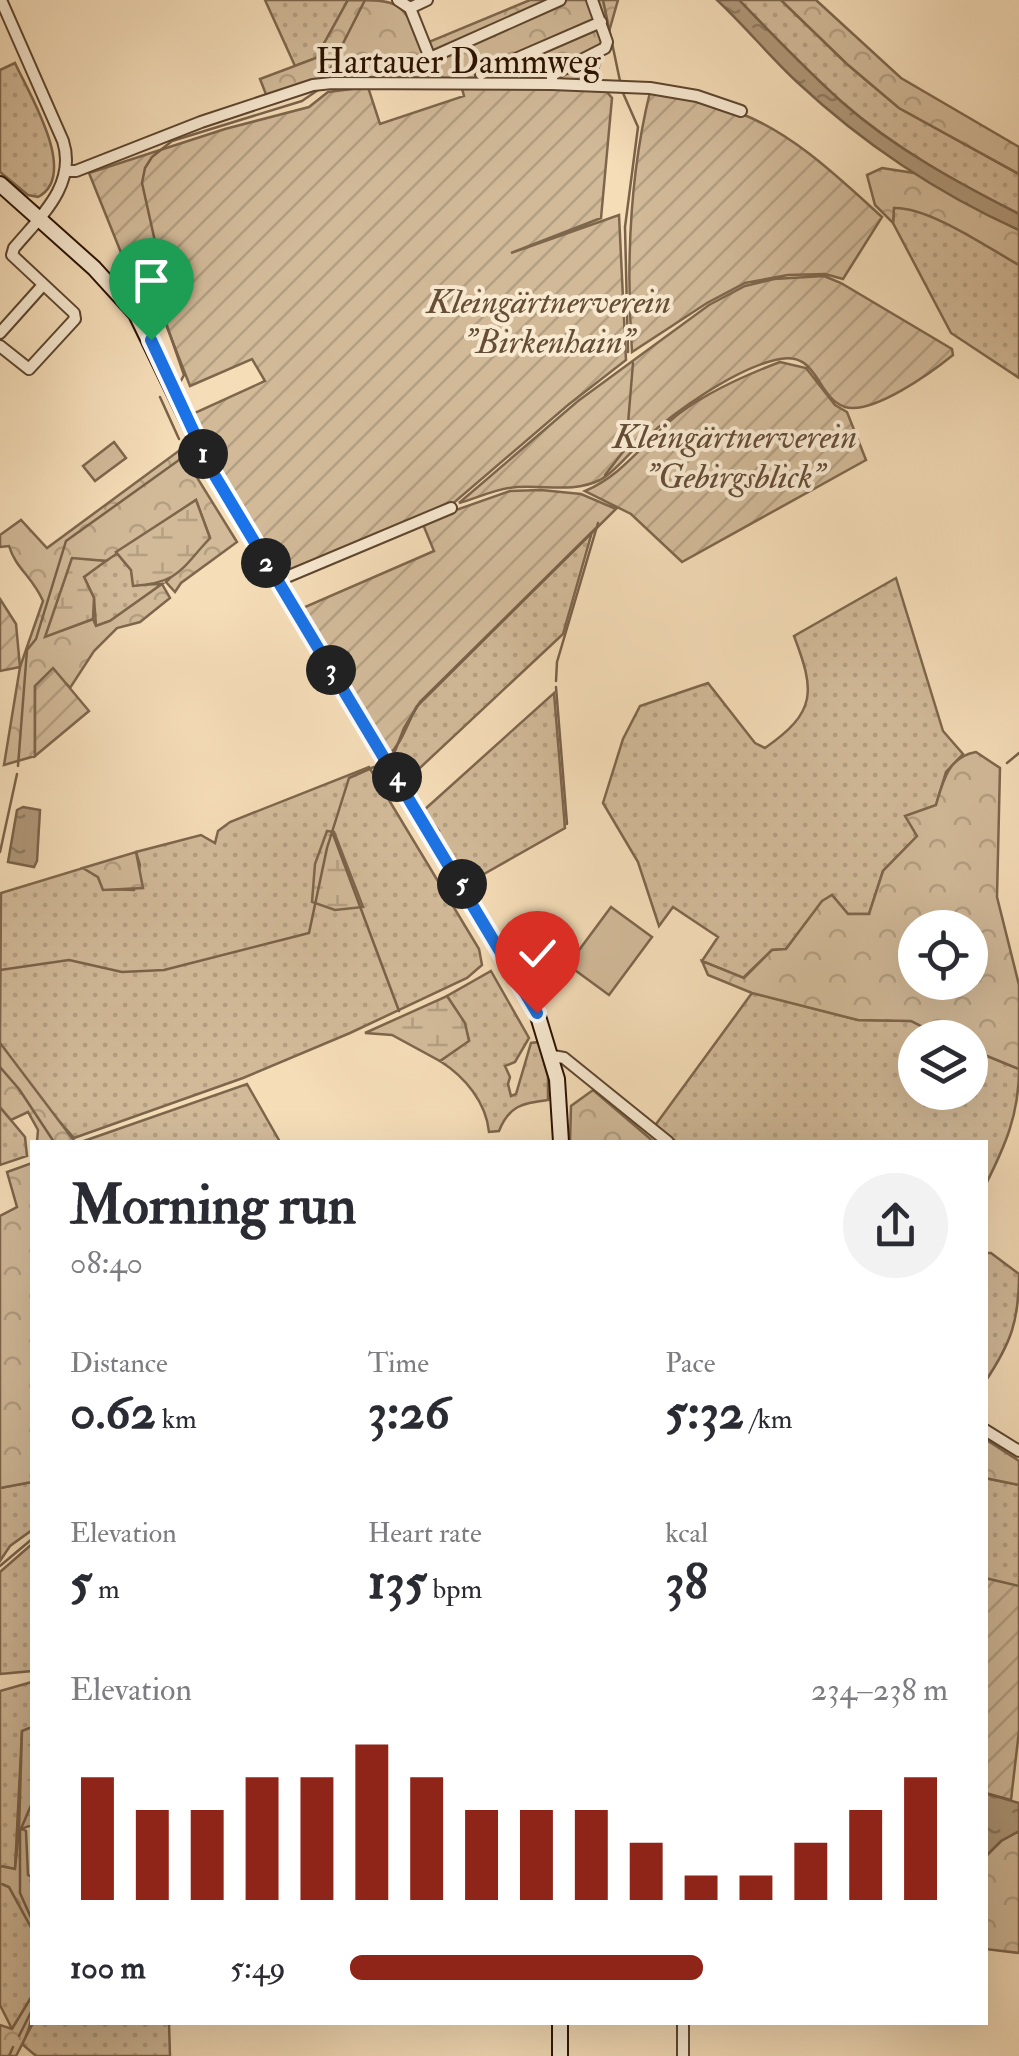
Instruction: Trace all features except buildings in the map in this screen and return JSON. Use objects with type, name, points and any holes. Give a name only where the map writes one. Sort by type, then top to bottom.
[{"type":"main road","points":[[0,184],[110,283],[136,314],[204,456],[525,990],[553,1056],[561,1140]]},
{"type":"main road","points":[[560,2025],[560,2056]]},
{"type":"street","points":[[0,346],[29,368],[76,319],[12,255],[56,197],[66,171],[63,141],[1,0]]},
{"type":"street","points":[[398,0],[410,8],[430,58],[560,0]]},
{"type":"street","points":[[410,8],[427,0]]},
{"type":"street","points":[[552,84],[552,75],[605,48],[607,42],[592,0]]},
{"type":"street","points":[[481,74],[601,22]]},
{"type":"street","name":"Hartauer Dammweg","points":[[66,171],[76,171],[201,122],[328,83],[552,84],[675,91],[741,111]]},
{"type":"street","points":[[0,333],[43,285]]},
{"type":"street","points":[[277,581],[451,508]]},
{"type":"street","points":[[553,1056],[564,1058],[666,1140]]},
{"type":"street","points":[[988,1432],[1019,1451]]},
{"type":"street","points":[[683,2025],[683,2056]]},
{"type":"green space","points":[[265,0],[348,0],[316,58],[295,66]]},
{"type":"green space","points":[[348,0],[397,6],[409,19],[422,45],[530,0],[618,0],[594,84],[435,78],[314,79],[267,97],[260,79],[316,58]]},
{"type":"green space","points":[[739,0],[781,0],[899,108],[1019,174],[1019,214],[883,135],[816,78]]},
{"type":"green space","points":[[781,0],[816,0],[901,78],[1019,147],[1019,174],[899,108]]},
{"type":"green space","points":[[15,63],[39,112],[53,153],[50,186],[38,197],[28,195],[0,172],[0,70]]},
{"type":"green space","name":"Kleingärtnerverein \"Birkenhain\"","points":[[461,85],[606,91],[612,98],[601,218],[511,253],[619,215],[626,360],[450,506],[278,576],[188,416],[265,381],[252,359],[190,386],[163,317],[155,255],[126,265],[89,173],[225,129],[309,107],[328,92],[368,87],[380,124],[464,96]]},
{"type":"green space","points":[[650,92],[720,106],[762,123],[816,159],[882,217],[843,279],[825,274],[788,275],[745,283],[632,352],[631,221],[637,157]]},
{"type":"green space","points":[[882,168],[914,173],[1019,230],[1019,265],[924,214],[894,208],[893,223],[875,205],[867,175]]},
{"type":"green space","points":[[894,207],[941,221],[1019,265],[1019,378],[951,333],[893,223]]},
{"type":"green space","points":[[824,276],[952,349],[953,355],[886,399],[857,408],[835,402],[800,361],[775,360],[724,382],[689,404],[600,480],[570,487],[510,488],[459,503],[578,401],[709,305],[745,286],[774,279]]},
{"type":"green space","name":"Kleingärtnerverein \"Gebirgsblick\"","points":[[780,362],[806,368],[835,405],[847,412],[866,460],[682,562],[631,514],[585,491],[620,469],[670,421],[695,403]]},
{"type":"green space","points":[[114,442],[126,458],[95,481],[83,466]]},
{"type":"green space","points":[[180,450],[237,542],[181,583],[175,592],[166,582],[210,538],[196,500],[106,561],[72,559],[46,636],[93,619],[96,626],[110,621],[162,584],[170,598],[140,622],[117,628],[94,651],[70,688],[53,669],[35,686],[35,756],[4,765],[20,667],[43,601],[9,546],[0,547],[0,535],[21,520],[47,548]]},
{"type":"green space","points":[[510,491],[581,494],[616,509],[417,706],[389,755],[298,610],[434,551],[422,522]]},
{"type":"green space","points":[[196,500],[210,538],[170,578],[133,586],[131,570],[116,552]]},
{"type":"green space","points":[[592,532],[563,634],[407,780],[389,755],[417,706]]},
{"type":"green space","points":[[116,552],[131,570],[134,585],[162,584],[110,621],[96,626],[94,598],[84,577]]},
{"type":"green space","points":[[72,558],[106,561],[84,577],[94,598],[93,619],[45,637]]},
{"type":"green space","points":[[896,578],[943,731],[963,754],[946,772],[936,805],[918,836],[883,871],[869,914],[848,914],[832,895],[822,902],[786,949],[772,950],[743,978],[702,961],[718,937],[673,907],[659,926],[638,862],[603,803],[623,739],[640,706],[708,683],[755,743],[765,748],[794,723],[807,699],[806,672],[794,636]]},
{"type":"green space","points":[[0,599],[16,624],[20,667],[0,671]]},
{"type":"green space","points":[[53,668],[89,711],[35,756],[35,686]]},
{"type":"green space","points":[[554,693],[565,828],[484,874],[457,867],[439,831],[423,811]]},
{"type":"green space","points":[[976,752],[1000,768],[997,897],[1019,985],[1019,1069],[988,1056],[988,1020],[858,1020],[752,993],[708,975],[702,961],[744,978],[772,950],[786,949],[822,901],[832,895],[848,914],[869,914],[883,871],[917,836],[905,816],[936,805],[948,771],[959,759]]},
{"type":"green space","points":[[369,767],[479,949],[482,965],[467,978],[350,1033],[243,1078],[74,1138],[0,1043],[1,893],[83,868],[98,877],[103,889],[134,890],[140,865],[136,852],[201,835],[215,843],[218,831],[230,822]]},
{"type":"green space","points":[[327,831],[334,832],[363,907],[335,910],[312,902],[315,864]]},
{"type":"green space","points":[[136,852],[143,888],[103,890],[98,877],[83,868]]},
{"type":"green space","points":[[611,907],[652,937],[609,995],[568,965]]},
{"type":"green space","points":[[491,971],[529,1038],[515,1062],[505,1066],[511,1096],[516,1094],[531,1043],[539,1042],[548,1077],[548,1100],[518,1107],[507,1116],[499,1131],[489,1132],[484,1110],[473,1091],[440,1061],[469,1040],[464,1023],[447,996]]},
{"type":"green space","points":[[752,993],[858,1020],[898,1021],[898,1110],[988,1110],[988,1056],[1019,1069],[1010,1130],[988,1180],[988,1140],[674,1140],[654,1127]]},
{"type":"green space","points":[[447,996],[465,1023],[469,1041],[440,1061],[392,1035],[365,1033]]},
{"type":"green space","points":[[0,1043],[73,1140],[37,1140],[38,1130],[28,1112],[11,1120],[0,1107]]},
{"type":"green space","points":[[247,1084],[279,1140],[87,1140]]},
{"type":"green space","points":[[593,1090],[652,1140],[570,1140],[571,1106]]},
{"type":"green space","points":[[0,1107],[25,1137],[27,1156],[0,1165]]},
{"type":"green space","points":[[30,1164],[30,1482],[0,1488],[0,1216],[17,1207],[7,1172]]},
{"type":"green space","points":[[988,1253],[1019,1274],[1012,1331],[988,1377]]},
{"type":"green space","points":[[988,1441],[1019,1461],[1019,1485],[988,1479]]},
{"type":"green space","points":[[988,1479],[1019,1485],[1019,1587],[988,1580]]},
{"type":"green space","points":[[30,1482],[30,1531],[10,1546],[0,1561],[0,1488]]},
{"type":"green space","points":[[30,1546],[30,1671],[0,1674],[0,1572]]},
{"type":"green space","points":[[988,1579],[1019,1586],[1019,1731],[1011,1800],[988,1794]]},
{"type":"green space","points":[[30,1683],[30,1728],[22,1731],[15,1869],[0,1866],[0,1691]]},
{"type":"green space","points":[[30,1728],[30,1826],[19,1830],[22,1731]]},
{"type":"green space","points":[[19,1830],[26,1831],[30,1925],[9,1887],[0,1883],[0,1866],[15,1869]]},
{"type":"green space","points":[[1019,1831],[1019,1953],[988,1949],[988,1854]]},
{"type":"green space","points":[[0,1883],[9,1887],[30,1925],[30,1999],[12,2029],[0,2005]]},
{"type":"green space","points":[[30,1999],[30,2024],[16,2056],[0,2056],[0,2025],[12,2029]]},
{"type":"green space","points":[[32,2025],[169,2025],[170,2056],[36,2056],[22,2044]]},
{"type":"water","points":[[717,0],[739,0],[843,103],[927,164],[1019,214],[1019,230],[930,183],[847,125],[787,72]]},
{"type":"water","points":[[17,810],[40,810],[34,867],[8,862]]},
{"type":"water","points":[[988,1794],[1019,1803],[1019,1831],[988,1854]]},
{"type":"waterway","points":[[325,79],[365,0]]},
{"type":"waterway","points":[[603,0],[620,81]]},
{"type":"waterway","points":[[178,386],[184,375],[164,317],[166,291],[142,183],[145,168],[172,141],[302,101],[318,90]]},
{"type":"waterway","points":[[623,93],[638,127],[625,227],[628,352]]},
{"type":"waterway","points":[[605,475],[626,448],[633,363]]},
{"type":"waterway","points":[[160,397],[179,439]]},
{"type":"waterway","points":[[18,766],[27,650],[36,639],[66,541],[179,460],[184,452]]},
{"type":"waterway","points":[[556,681],[557,662],[598,523]]},
{"type":"waterway","points":[[393,756],[420,702],[597,527]]},
{"type":"waterway","points":[[556,687],[567,824]]},
{"type":"waterway","points":[[1007,763],[1019,753]]},
{"type":"waterway","points":[[0,970],[69,960],[122,972],[164,970],[309,933],[327,848],[349,778],[374,767]]},
{"type":"waterway","points":[[0,852],[17,774]]},
{"type":"waterway","points":[[333,834],[399,1011]]},
{"type":"waterway","points":[[0,1067],[53,1140]]},
{"type":"waterway","points":[[0,1566],[30,1541]]},
{"type":"waterway","points":[[30,1808],[20,1831],[20,1893],[30,1916]]},
{"type":"waterway","points":[[19,2036],[30,2014]]},
{"type":"waterway","points":[[9,2056],[13,2047]]},
{"type":"route","points":[[151,340],[212,471],[537,1013]]}]
